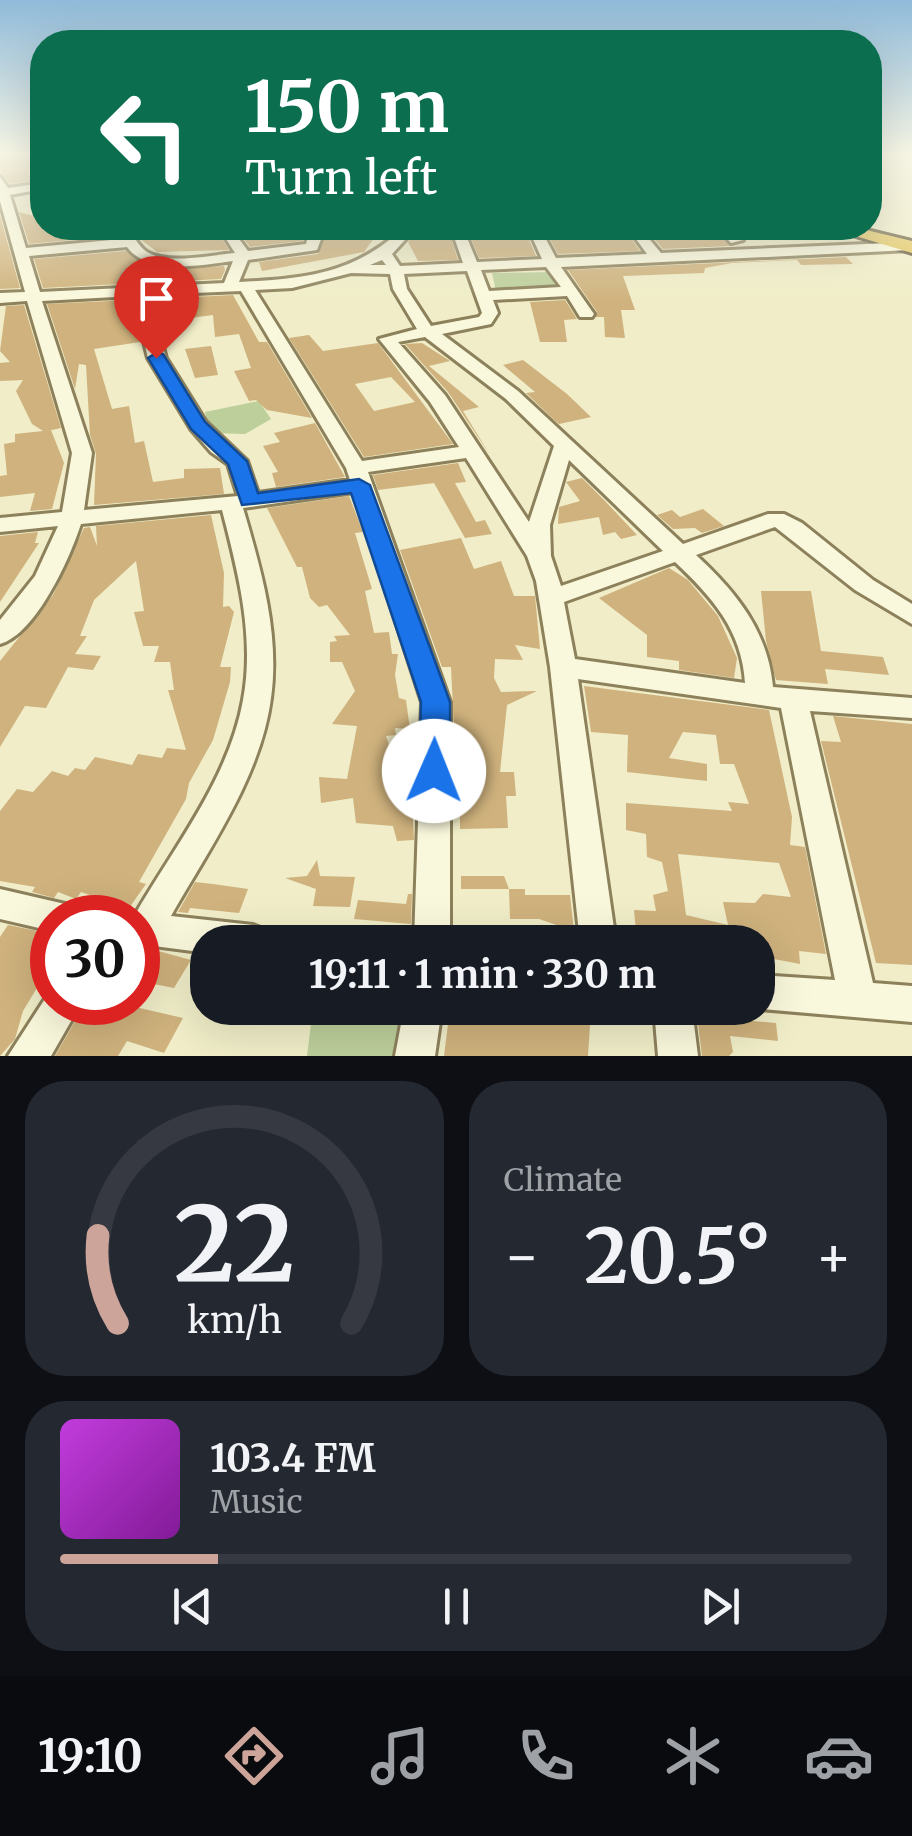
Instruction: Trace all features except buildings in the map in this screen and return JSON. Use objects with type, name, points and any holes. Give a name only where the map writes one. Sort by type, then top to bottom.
[{"type":"highway","points":[[882,231],[911,243]]},
{"type":"highway","points":[[882,237],[911,243]]},
{"type":"street","points":[[0,635],[43,580],[71,518],[82,453],[30,295],[24,252],[6,203]]},
{"type":"street","points":[[233,240],[243,254],[238,288],[358,477],[436,702],[432,925]]},
{"type":"street","points":[[24,252],[132,242],[140,254],[152,260],[312,247],[314,240]]},
{"type":"street","points":[[392,240],[390,261],[400,289],[425,329],[512,395],[680,552],[724,596],[745,628],[776,697],[858,1000]]},
{"type":"street","points":[[461,240],[487,304],[485,322],[387,338],[438,399],[538,556],[551,598],[563,667],[596,925]]},
{"type":"street","points":[[540,240],[586,314]]},
{"type":"street","points":[[643,240],[658,260]]},
{"type":"street","points":[[0,298],[292,284],[390,261],[470,268],[911,243]]},
{"type":"street","points":[[139,290],[156,358],[198,425],[218,448],[237,461],[260,646],[257,703],[231,773],[160,897]]},
{"type":"street","points":[[487,304],[572,291]]},
{"type":"street","points":[[538,556],[539,525],[564,447]]},
{"type":"street","points":[[0,525],[240,502],[469,452]]},
{"type":"street","points":[[551,598],[776,519],[912,616]]},
{"type":"street","points":[[563,667],[776,697],[912,708]]},
{"type":"street","points":[[0,904],[30,910]]},
{"type":"street","points":[[160,930],[190,934]]},
{"type":"street","points":[[775,994],[912,1004]]},
{"type":"street","points":[[28,1056],[48,1025]]},
{"type":"street","points":[[415,1056],[420,1025]]},
{"type":"street","points":[[675,1025],[678,1056]]},
{"type":"green space","points":[[554,272],[561,289],[496,291],[492,273]]},
{"type":"green space","points":[[259,401],[271,419],[245,434],[211,433],[205,412]]},
{"type":"green space","points":[[311,1025],[398,1025],[397,1056],[307,1056]]},
{"type":"route","points":[[156,358],[198,425],[218,448],[237,461],[250,500],[359,485],[436,702],[434,771]]}]
